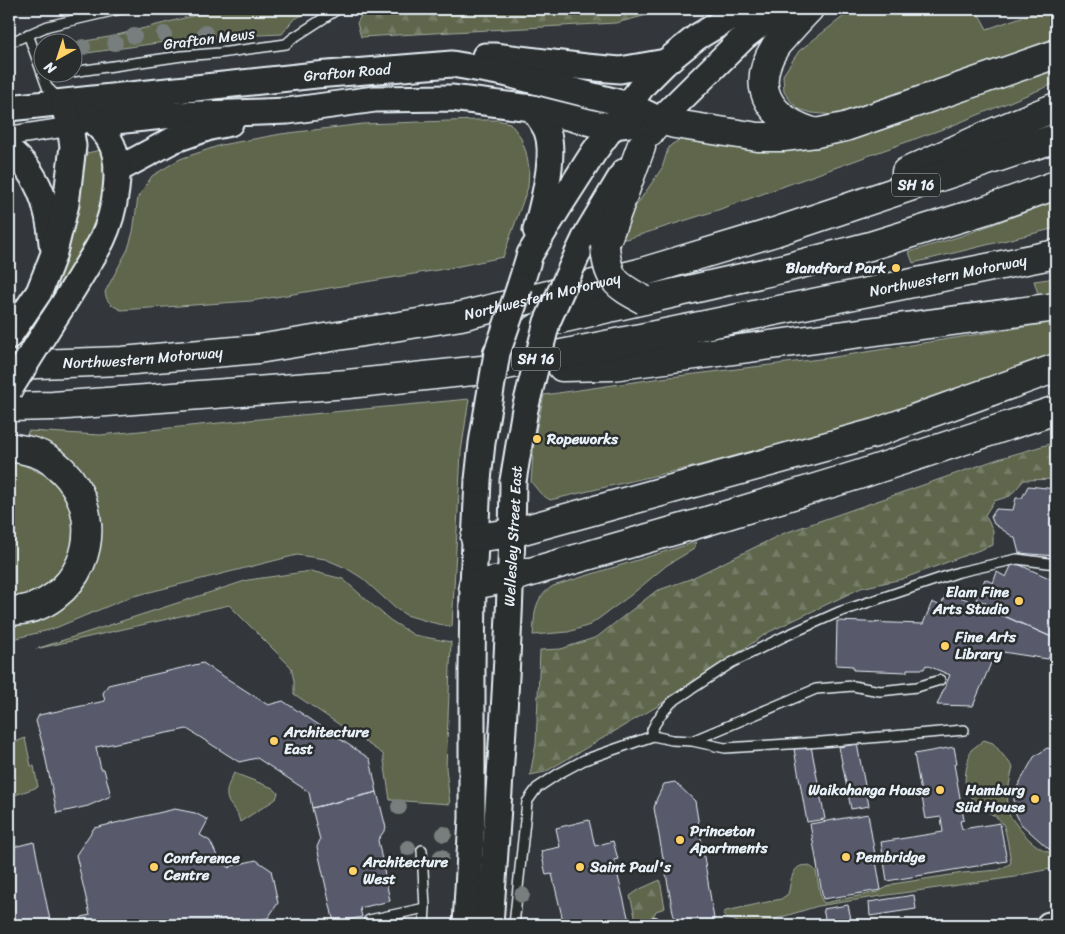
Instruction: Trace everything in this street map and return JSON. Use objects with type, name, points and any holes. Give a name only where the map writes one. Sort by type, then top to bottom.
[{"type":"highway","points":[[809,9],[776,46],[764,72],[763,81],[766,95],[778,114],[802,129],[816,133]]},
{"type":"highway","points":[[660,120],[758,138],[816,133],[845,127],[1056,54]]},
{"type":"highway","points":[[775,232],[990,134],[1056,107]]},
{"type":"highway","name":"Northwestern Motorway","points":[[9,365],[122,362],[258,349],[461,316],[639,273],[775,232],[1056,138]]},
{"type":"highway","points":[[641,147],[605,245],[607,267],[612,277],[622,288],[644,300]]},
{"type":"highway","points":[[490,362],[547,322],[781,269],[870,246],[986,210],[1056,185]]},
{"type":"highway","name":"Northwestern Motorway","points":[[9,407],[53,406],[348,384],[490,362],[1056,254]]},
{"type":"highway","points":[[490,362],[612,366],[1056,306]]},
{"type":"highway","points":[[475,538],[512,533],[875,434],[1056,368]]},
{"type":"highway","points":[[473,594],[510,578],[849,478],[1056,410]]},
{"type":"highway","points":[[9,447],[27,450],[44,456],[57,465],[69,478],[80,493],[85,509],[87,538],[86,552],[80,567],[62,591],[37,607],[19,611],[9,610]]},
{"type":"main road","points":[[528,261],[560,205],[594,152],[643,85],[666,62],[697,37],[744,9]]},
{"type":"main road","points":[[660,120],[744,37],[780,9]]},
{"type":"main road","points":[[452,64],[478,56],[494,56],[620,70],[666,62]]},
{"type":"main road","name":"Grafton Road","points":[[9,108],[316,75],[452,64],[504,73],[628,105],[660,120]]},
{"type":"main road","name":"Grafton Road","points":[[96,122],[173,115],[288,111],[375,99],[451,98],[532,108],[592,123],[613,126],[660,120]]},
{"type":"main road","points":[[9,390],[69,297],[102,240],[116,195],[117,170],[114,149],[109,139],[96,122],[63,103]]},
{"type":"main road","points":[[13,330],[39,292],[53,256],[66,204],[73,146],[63,103]]},
{"type":"main road","points":[[466,925],[472,818],[473,594],[478,480],[490,362],[528,261],[546,186],[550,147],[547,132],[532,108]]},
{"type":"main road","points":[[117,170],[173,140],[210,127],[288,111]]},
{"type":"main road","name":"Wellesley Street East","points":[[490,925],[510,606],[512,481],[525,410],[547,322],[578,253],[593,224],[660,120]]},
{"type":"main road","points":[[9,150],[29,170],[42,194],[51,228],[53,256]]},
{"type":"main road","points":[[1049,925],[1056,924]]},
{"type":"street","name":"Grafton Road","points":[[9,136],[96,122]]},
{"type":"lane","points":[[9,43],[48,26],[121,9]]},
{"type":"lane","name":"Grafton Mews","points":[[82,71],[182,56],[286,44],[292,38],[338,9]]},
{"type":"lane","points":[[28,34],[32,46]]},
{"type":"lane","points":[[45,82],[47,87],[63,103]]},
{"type":"lane","points":[[653,736],[652,730],[655,724],[672,702],[731,663],[839,612],[959,572],[1017,559],[1056,564]]},
{"type":"lane","points":[[692,741],[816,689],[853,686],[880,691],[917,686],[940,680]]},
{"type":"lane","points":[[514,925],[527,802],[537,788],[584,760],[653,736],[725,748],[964,730]]},
{"type":"lane","points":[[422,850],[424,925]]},
{"type":"lane","points":[[369,920],[425,908]]},
{"type":"green space","points":[[220,9],[313,9],[293,20],[282,34],[193,38],[82,54],[82,42],[109,37]]},
{"type":"green space","points":[[383,9],[551,9],[558,11],[559,9],[671,9],[616,23],[361,37],[357,23],[362,14],[378,14]]},
{"type":"green space","points":[[855,9],[976,9],[987,29],[1044,9],[1056,9],[1056,38],[834,115],[812,113],[799,109],[784,92],[783,75],[799,51]]},
{"type":"green space","points":[[1056,69],[1056,83],[951,126],[715,211],[620,240],[629,216],[662,168],[668,149],[682,138],[737,145]]},
{"type":"green space","points":[[497,120],[510,123],[520,136],[526,152],[529,168],[528,187],[503,257],[450,268],[251,301],[121,310],[110,304],[107,299],[105,292],[128,249],[133,232],[138,197],[152,176],[180,159],[221,145],[281,134],[363,124]]},
{"type":"green space","points":[[100,150],[105,158],[104,191],[99,214],[82,252],[39,319],[35,318],[60,271],[70,242],[82,179],[83,162],[87,153]]},
{"type":"green space","points":[[1056,201],[1056,228],[913,263],[909,252],[961,236]]},
{"type":"green space","points":[[1056,278],[1056,295],[1039,297],[1034,281]]},
{"type":"green space","points":[[1056,322],[1056,354],[909,404],[908,409],[757,454],[752,453],[550,500],[541,494],[531,482],[534,440],[544,395],[662,378],[828,358]]},
{"type":"green space","points":[[469,399],[461,452],[452,627],[406,615],[395,608],[362,578],[346,568],[325,559],[297,555],[130,597],[53,629],[9,640],[9,622],[28,622],[48,616],[57,612],[79,593],[90,576],[94,564],[99,526],[27,438],[28,431],[100,435]]},
{"type":"green space","points":[[1056,442],[1056,479],[1024,480],[1010,496],[994,501],[985,515],[993,530],[993,545],[902,579],[861,588],[769,632],[656,707],[545,772],[530,775],[536,744],[540,650],[561,649],[597,637],[656,591],[690,579],[782,534],[998,459]]},
{"type":"green space","points":[[9,460],[43,474],[58,487],[70,506],[74,529],[71,549],[61,569],[39,591],[10,598],[9,598]]},
{"type":"green space","points":[[696,542],[694,549],[667,565],[631,595],[590,625],[568,632],[533,635],[538,601],[553,586]]},
{"type":"green space","points":[[311,571],[343,579],[390,620],[414,635],[451,642],[446,768],[450,804],[390,800],[383,754],[294,694],[291,667],[229,605],[36,649],[248,580]]},
{"type":"green space","points":[[25,738],[31,766],[34,766],[38,787],[9,797],[9,745]]},
{"type":"green space","points":[[984,740],[993,743],[1013,767],[1008,797],[1010,815],[1033,843],[1044,850],[1056,854],[1056,868],[1015,877],[818,906],[756,925],[741,925],[724,916],[723,913],[726,911],[781,899],[788,894],[795,870],[804,865],[816,871],[821,899],[824,903],[878,892],[893,884],[963,873],[999,870],[1011,863],[1003,824],[998,818],[972,799],[966,785],[966,770],[971,750]]},
{"type":"green space","points":[[234,773],[273,788],[278,793],[276,799],[240,822],[227,796]]},
{"type":"green space","points":[[660,880],[665,908],[656,911],[652,919],[639,922],[636,920],[630,896]]},
{"type":"building","points":[[1028,486],[1056,489],[1056,556],[1019,553],[1015,538],[994,524],[991,517],[996,509],[1013,510],[1016,498],[1022,498]]},
{"type":"building","name":"Elam Fine Arts Studio","points":[[1013,562],[1056,581],[1056,639],[984,607],[986,603],[976,599],[985,579],[993,583],[997,572],[1006,577]]},
{"type":"building","name":"Fine Arts Library","points":[[947,591],[1056,639],[1048,659],[996,651],[973,706],[937,705],[950,675],[926,665],[924,669],[907,669],[907,672],[853,670],[853,666],[836,665],[837,621],[923,624],[932,602],[941,606]]},
{"type":"building","name":"Architecture East","points":[[203,663],[268,705],[283,701],[370,759],[377,792],[312,808],[309,792],[257,758],[239,762],[187,729],[96,747],[101,769],[104,769],[111,796],[88,806],[57,813],[36,721],[39,715],[105,701],[103,693],[108,685]]},
{"type":"building","points":[[857,744],[869,806],[851,809],[839,747]]},
{"type":"building","points":[[811,746],[825,819],[807,822],[794,749]]},
{"type":"building","name":"Waikohanga House","points":[[954,747],[957,763],[954,764],[964,820],[960,821],[962,829],[1000,823],[1007,861],[887,881],[881,842],[943,832],[941,817],[926,819],[914,754]]},
{"type":"building","name":"Hamburg Süd House","points":[[1047,748],[1056,750],[1056,850],[1049,849],[1021,824],[1013,808],[1015,791],[1034,757]]},
{"type":"building","name":"Princeton Apartments","points":[[675,782],[695,801],[715,925],[679,925],[674,918],[654,808],[664,784]]},
{"type":"building","name":"Architecture West","points":[[377,792],[386,828],[378,840],[390,901],[360,908],[362,917],[334,923],[317,847],[320,840],[312,808]]},
{"type":"building","name":"Conference Centre","points":[[175,809],[195,813],[208,820],[200,835],[210,841],[219,860],[229,868],[256,860],[271,870],[278,903],[268,918],[238,925],[76,925],[82,917],[90,915],[76,855],[94,828]]},
{"type":"building","name":"Pembridge","points":[[868,814],[881,890],[823,899],[810,824]]},
{"type":"building","name":"Saint Paul's","points":[[589,820],[595,846],[613,841],[618,859],[614,860],[630,925],[564,925],[552,874],[546,875],[541,851],[560,847],[556,828]]},
{"type":"building","points":[[34,842],[51,925],[9,925],[9,848]]},
{"type":"building","points":[[914,895],[916,909],[870,916],[869,902]]},
{"type":"building","points":[[848,905],[851,919],[826,923],[823,909]]},
{"type":"building","points":[[405,919],[407,925],[379,925]]},
{"type":"place","name":"Blandford Park","points":[[896,268]]},
{"type":"place","name":"Ropeworks","points":[[537,439]]},
{"type":"place","name":"Elam Fine Arts Studio","points":[[1019,601]]},
{"type":"place","name":"Fine Arts Library","points":[[945,646]]},
{"type":"place","name":"Architecture East","points":[[274,741]]},
{"type":"place","name":"Waikohanga House","points":[[940,790]]},
{"type":"place","name":"Hamburg Süd House","points":[[1035,799]]},
{"type":"place","name":"Princeton Apartments","points":[[680,840]]},
{"type":"place","name":"Pembridge","points":[[846,857]]},
{"type":"place","name":"Conference Centre","points":[[154,867]]},
{"type":"place","name":"Saint Paul's","points":[[580,867]]},
{"type":"place","name":"Architecture West","points":[[353,871]]}]
